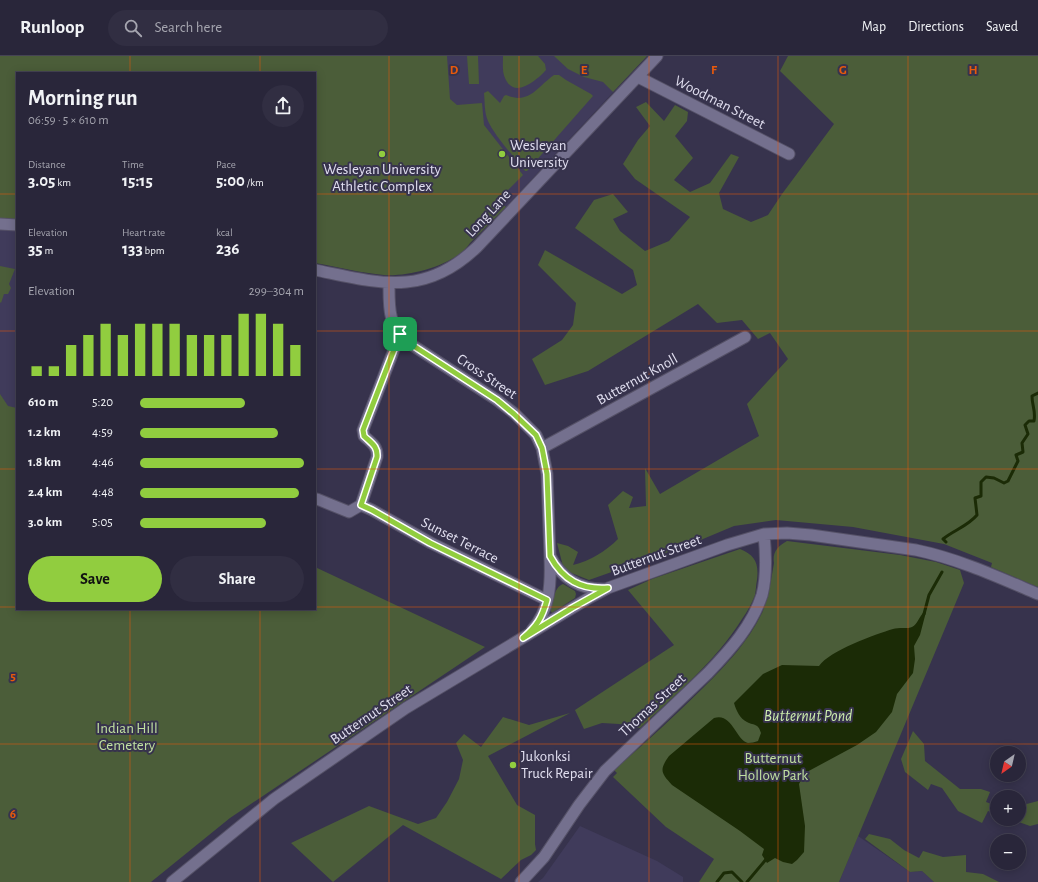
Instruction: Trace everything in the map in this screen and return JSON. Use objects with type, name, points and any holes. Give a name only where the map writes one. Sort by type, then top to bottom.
[{"type":"street","name":"Long Lane","points":[[316,270],[389,283],[406,283],[442,273],[455,266],[466,258],[657,56]]},
{"type":"street","name":"Woodman Street","points":[[638,77],[789,154]]},
{"type":"street","points":[[0,225],[16,225]]},
{"type":"street","name":"Cross Street","points":[[389,283],[390,314],[394,325],[400,334],[409,343],[497,400],[536,435],[542,448],[547,474],[550,574],[544,613],[523,638]]},
{"type":"street","points":[[317,498],[349,512],[361,505],[378,451],[375,445],[364,436],[363,430],[400,334]]},
{"type":"street","name":"Butternut Knoll","points":[[542,448],[745,337]]},
{"type":"street","name":"Sunset Terrace","points":[[361,505],[430,543],[547,600]]},
{"type":"street","name":"Butternut Street","points":[[172,882],[245,822],[307,776],[406,708],[608,588],[727,545],[764,534],[787,533],[916,550],[936,554],[976,567],[1038,594]]},
{"type":"street","name":"Thomas Street","points":[[521,882],[544,857],[605,771],[708,673],[724,656],[748,624],[762,594],[766,556],[764,534]]},
{"type":"street","points":[[550,556],[555,566],[573,582],[584,588],[608,588]]},
{"type":"shaded area","name":"Wesleyan University","points":[[395,56],[647,56],[506,207],[498,200]]},
{"type":"shaded area","points":[[0,221],[16,221],[16,422],[0,414]]},
{"type":"shaded area","points":[[580,826],[657,861],[683,877],[683,882],[538,882],[543,878]]},
{"type":"shaded area","points":[[858,836],[910,872],[922,871],[934,882],[839,882]]},
{"type":"green space","name":"Wesleyan University Athletic Complex","points":[[0,56],[447,56],[450,99],[457,105],[482,103],[484,125],[523,175],[498,200],[506,207],[463,251],[454,258],[443,263],[419,272],[394,275],[367,273],[316,263],[316,72],[16,72],[16,221],[0,221]]},
{"type":"green space","points":[[467,56],[478,56],[479,84],[469,84]]},
{"type":"green space","points":[[503,56],[538,56],[545,64],[546,70],[537,79],[526,86],[520,88],[514,87],[509,84],[504,76]]},
{"type":"green space","points":[[554,56],[647,56],[613,92],[603,82],[584,77],[568,69]]},
{"type":"green space","points":[[788,56],[1038,56],[1038,587],[991,567],[992,563],[944,544],[853,527],[776,520],[734,526],[691,544],[589,580],[564,570],[557,543],[568,546],[578,552],[573,565],[586,561],[597,555],[618,539],[608,505],[623,491],[633,497],[629,508],[646,506],[645,468],[660,494],[759,436],[747,404],[788,359],[770,333],[758,339],[742,320],[717,323],[698,304],[588,371],[545,385],[532,359],[562,340],[573,325],[576,303],[538,265],[545,250],[622,294],[637,285],[633,270],[575,228],[594,200],[613,194],[628,212],[613,219],[620,231],[645,251],[669,241],[690,217],[635,179],[623,164],[638,140],[650,126],[636,107],[646,102],[664,121],[675,105],[688,112],[687,121],[675,136],[693,158],[674,180],[690,192],[710,183],[731,154],[739,157],[719,193],[723,209],[751,222],[768,215],[834,124],[780,71]]},
{"type":"green space","points":[[554,75],[559,75],[593,96],[527,171],[525,171],[491,127],[486,114],[484,93],[488,91],[500,103],[506,95],[514,98],[521,98],[532,93]]},
{"type":"green space","points":[[0,266],[15,269],[9,284],[11,288],[8,294],[4,294],[1,303],[0,302]]},
{"type":"green space","name":"Indian Hill Cemetery","points":[[0,394],[8,406],[16,408],[16,610],[316,610],[316,567],[485,647],[230,818],[151,882],[0,882]]},
{"type":"green space","name":"Butternut Hollow Park","points":[[787,541],[900,555],[936,562],[960,570],[964,583],[839,882],[699,882],[714,859],[666,827],[613,777],[617,773],[614,770],[693,698],[736,653],[750,634],[762,613],[771,582],[775,553],[778,547]]},
{"type":"green space","points":[[740,549],[745,551],[755,560],[757,574],[755,595],[732,634],[708,663],[640,728],[619,724],[602,723],[584,729],[575,710],[674,645],[628,590],[652,579]]},
{"type":"green space","points":[[563,584],[575,591],[575,598],[552,613],[550,610],[554,595],[558,588]]},
{"type":"green space","points":[[570,713],[488,756],[517,805],[535,815],[536,850],[531,855],[521,860],[501,879],[403,825],[333,882],[291,843],[369,806],[418,824],[436,818],[447,802],[459,779],[463,760],[456,743],[464,734],[481,747],[503,717],[529,725]]},
{"type":"green space","points":[[913,731],[924,744],[925,761],[960,789],[981,789],[990,792],[986,802],[990,803],[990,812],[988,811],[982,823],[958,811],[942,788],[931,784],[928,790],[905,772],[901,759]]},
{"type":"green space","points":[[1038,801],[1038,824],[1030,826],[1026,825],[1026,804]]},
{"type":"green space","points":[[869,834],[890,839],[904,850],[919,858],[923,851],[943,857],[966,855],[966,872],[983,874],[999,882],[934,882],[922,871],[910,872],[865,839]]},
{"type":"water","name":"Butternut Pond","points":[[925,611],[920,635],[914,646],[915,659],[913,673],[897,694],[892,712],[876,732],[857,745],[805,773],[799,784],[805,826],[804,852],[792,864],[775,858],[767,863],[762,855],[764,849],[672,785],[665,777],[663,768],[669,756],[714,718],[720,717],[730,722],[744,741],[748,743],[758,741],[761,733],[759,728],[740,717],[734,703],[763,674],[782,665],[819,666],[824,660],[842,649],[865,639],[895,628],[912,627],[916,624]]},
{"type":"waterway","points":[[946,542],[943,539],[977,515],[975,498],[981,496],[981,482],[986,477],[994,478],[1004,483],[1008,481],[1018,461],[1016,455],[1023,452],[1022,443],[1028,434],[1025,425],[1029,421],[1034,421],[1035,414],[1032,396],[1038,393]]},
{"type":"waterway","points":[[924,614],[929,595],[942,572]]},
{"type":"waterway","points":[[747,882],[768,857]]},
{"type":"waterway","points":[[717,882],[724,873],[732,872],[742,882]]},
{"type":"place","name":"Wesleyan University Athletic Complex","points":[[382,154]]},
{"type":"place","name":"Wesleyan University","points":[[502,154]]},
{"type":"place","name":"Jukonksi Truck Repair","points":[[513,765]]},
{"type":"route","points":[[400,334],[409,343],[497,400],[527,425],[536,435],[546,461],[550,556],[555,566],[573,582],[584,588],[608,588],[523,638],[532,630],[544,613],[547,600],[430,543],[361,505],[378,451],[375,445],[368,441],[364,436],[363,430],[400,334]]}]
